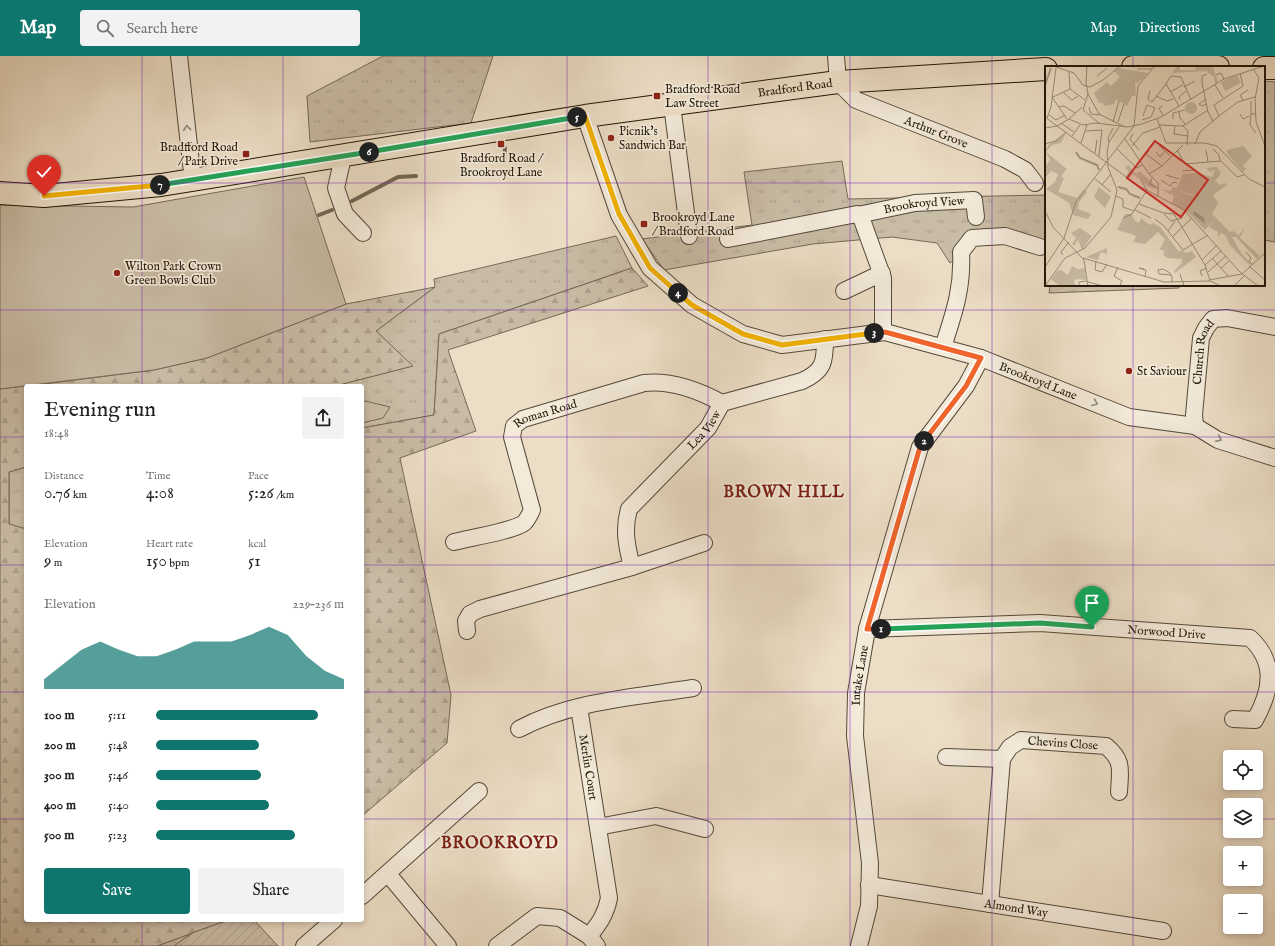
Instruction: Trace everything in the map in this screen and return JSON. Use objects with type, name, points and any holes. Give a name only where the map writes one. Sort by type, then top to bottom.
[{"type":"main road","name":"Bradford Road","points":[[0,194],[44,196],[123,190],[193,181],[585,116],[838,82],[1045,69]]},
{"type":"street","points":[[179,56],[193,181]]},
{"type":"street","points":[[836,56],[838,82]]},
{"type":"street","name":"Arthur Grove","points":[[838,82],[856,100],[1005,159],[1025,170],[1035,183]]},
{"type":"street","points":[[672,105],[689,236]]},
{"type":"street","name":"Brookroyd Lane","points":[[585,116],[619,214],[650,268],[692,305],[743,334],[782,345],[882,332],[981,358],[1130,417],[1195,426],[1218,440],[1275,458]]},
{"type":"street","points":[[342,157],[336,188],[345,214],[363,233]]},
{"type":"street","name":"Brookroyd View","points":[[728,239],[915,203],[974,200],[976,217]]},
{"type":"street","points":[[858,215],[882,273],[882,332]]},
{"type":"street","points":[[942,347],[958,300],[962,273],[961,252],[972,238],[1004,236],[1040,247]]},
{"type":"street","points":[[844,291],[882,273]]},
{"type":"street","name":"Church Road","points":[[1195,426],[1194,415],[1201,338],[1206,328],[1214,319],[1228,318],[1275,327]]},
{"type":"street","name":"Lea View","points":[[632,567],[626,539],[625,523],[629,509],[708,428],[722,402],[802,381],[814,375],[821,368],[826,339]]},
{"type":"street","name":"Intake Lane","points":[[859,946],[869,906],[870,863],[855,736],[856,693],[867,629],[920,447],[966,386],[981,358]]},
{"type":"street","name":"Roman Road","points":[[454,542],[523,524],[529,516],[532,510],[512,436],[514,426],[523,419],[644,383],[656,382],[700,391],[722,402]]},
{"type":"street","points":[[467,631],[466,621],[470,614],[480,609],[632,567],[704,543]]},
{"type":"street","name":"Norwood Drive","points":[[867,629],[1040,623],[1250,638],[1263,645],[1272,657],[1274,676],[1272,688],[1255,720],[1233,719]]},
{"type":"street","points":[[519,729],[534,721],[579,707],[693,688]]},
{"type":"street","name":"Merlin Court","points":[[579,707],[609,898],[607,908],[593,941]]},
{"type":"street","name":"Chevins Close","points":[[1002,759],[1010,747],[1021,740],[1106,746],[1115,753],[1121,763],[1119,792]]},
{"type":"street","points":[[946,757],[1002,759],[990,904]]},
{"type":"street","points":[[364,894],[479,791]]},
{"type":"street","points":[[598,827],[656,816],[705,829]]},
{"type":"street","points":[[388,874],[448,946]]},
{"type":"street","name":"Almond Way","points":[[869,885],[1163,931]]},
{"type":"street","points":[[497,946],[536,916],[560,918],[593,941]]},
{"type":"street","points":[[304,946],[332,922]]},
{"type":"green space","points":[[383,56],[493,56],[471,123],[310,142],[307,96]]},
{"type":"green space","points":[[1265,81],[1275,82],[1275,242],[1265,240]]},
{"type":"green space","points":[[842,161],[848,199],[1045,195],[1045,253],[1005,242],[974,244],[950,263],[937,243],[892,237],[813,244],[664,270],[642,239],[752,225],[744,172]]},
{"type":"green space","points":[[304,177],[346,304],[207,358],[154,370],[41,384],[24,384],[24,386],[0,389],[0,205],[133,207]]},
{"type":"green space","points":[[616,236],[632,268],[439,334],[434,415],[364,428],[364,384],[343,384],[412,366],[376,331],[435,287],[434,279]]},
{"type":"green space","points":[[632,268],[648,286],[448,350],[476,431],[400,458],[451,695],[447,743],[364,814],[364,428],[434,415],[439,334]]},
{"type":"green space","points":[[1050,286],[1179,286],[1179,288],[1049,293]]},
{"type":"green space","points":[[435,287],[376,331],[413,366],[343,384],[44,384],[154,370],[207,358],[346,304]]},
{"type":"green space","points":[[24,386],[24,468],[9,472],[9,524],[24,528],[24,922],[223,922],[157,946],[0,946],[0,389]]},
{"type":"green space","points":[[364,401],[390,407],[383,418],[364,423]]},
{"type":"green space","points":[[24,468],[24,529],[9,525],[9,472]]},
{"type":"green space","points":[[222,922],[256,922],[278,946],[174,946],[192,933]]},
{"type":"green space","points":[[192,933],[174,946],[157,946]]},
{"type":"waterway","points":[[496,161],[504,157],[505,148]]},
{"type":"waterway","points":[[352,201],[398,177],[416,176]]},
{"type":"waterway","points":[[319,215],[332,210]]},
{"type":"place","name":"Bradford Road Law Street","points":[[657,96]]},
{"type":"place","name":"Picnik's Sandwich Bar","points":[[611,138]]},
{"type":"place","name":"Bradford Road / Brookroyd Lane","points":[[501,144]]},
{"type":"place","name":"Bradfford Road / Park Drive","points":[[246,154]]},
{"type":"place","name":"Brookroyd Lane / Bradford Road","points":[[644,224]]},
{"type":"place","name":"Wilton Park Crown Green Bowls Club","points":[[117,273]]},
{"type":"place","name":"St Saviour","points":[[1129,371]]},
{"type":"district","name":"BROWN HILL","points":[[784,493]]},
{"type":"district","name":"BROOKROYD","points":[[500,844]]},
{"type":"route","points":[[44,196],[123,190],[193,181],[585,116],[619,214],[650,268],[692,305],[743,334],[782,345],[885,332],[981,358],[966,386],[920,447],[867,629],[1040,623],[1092,627]]}]
